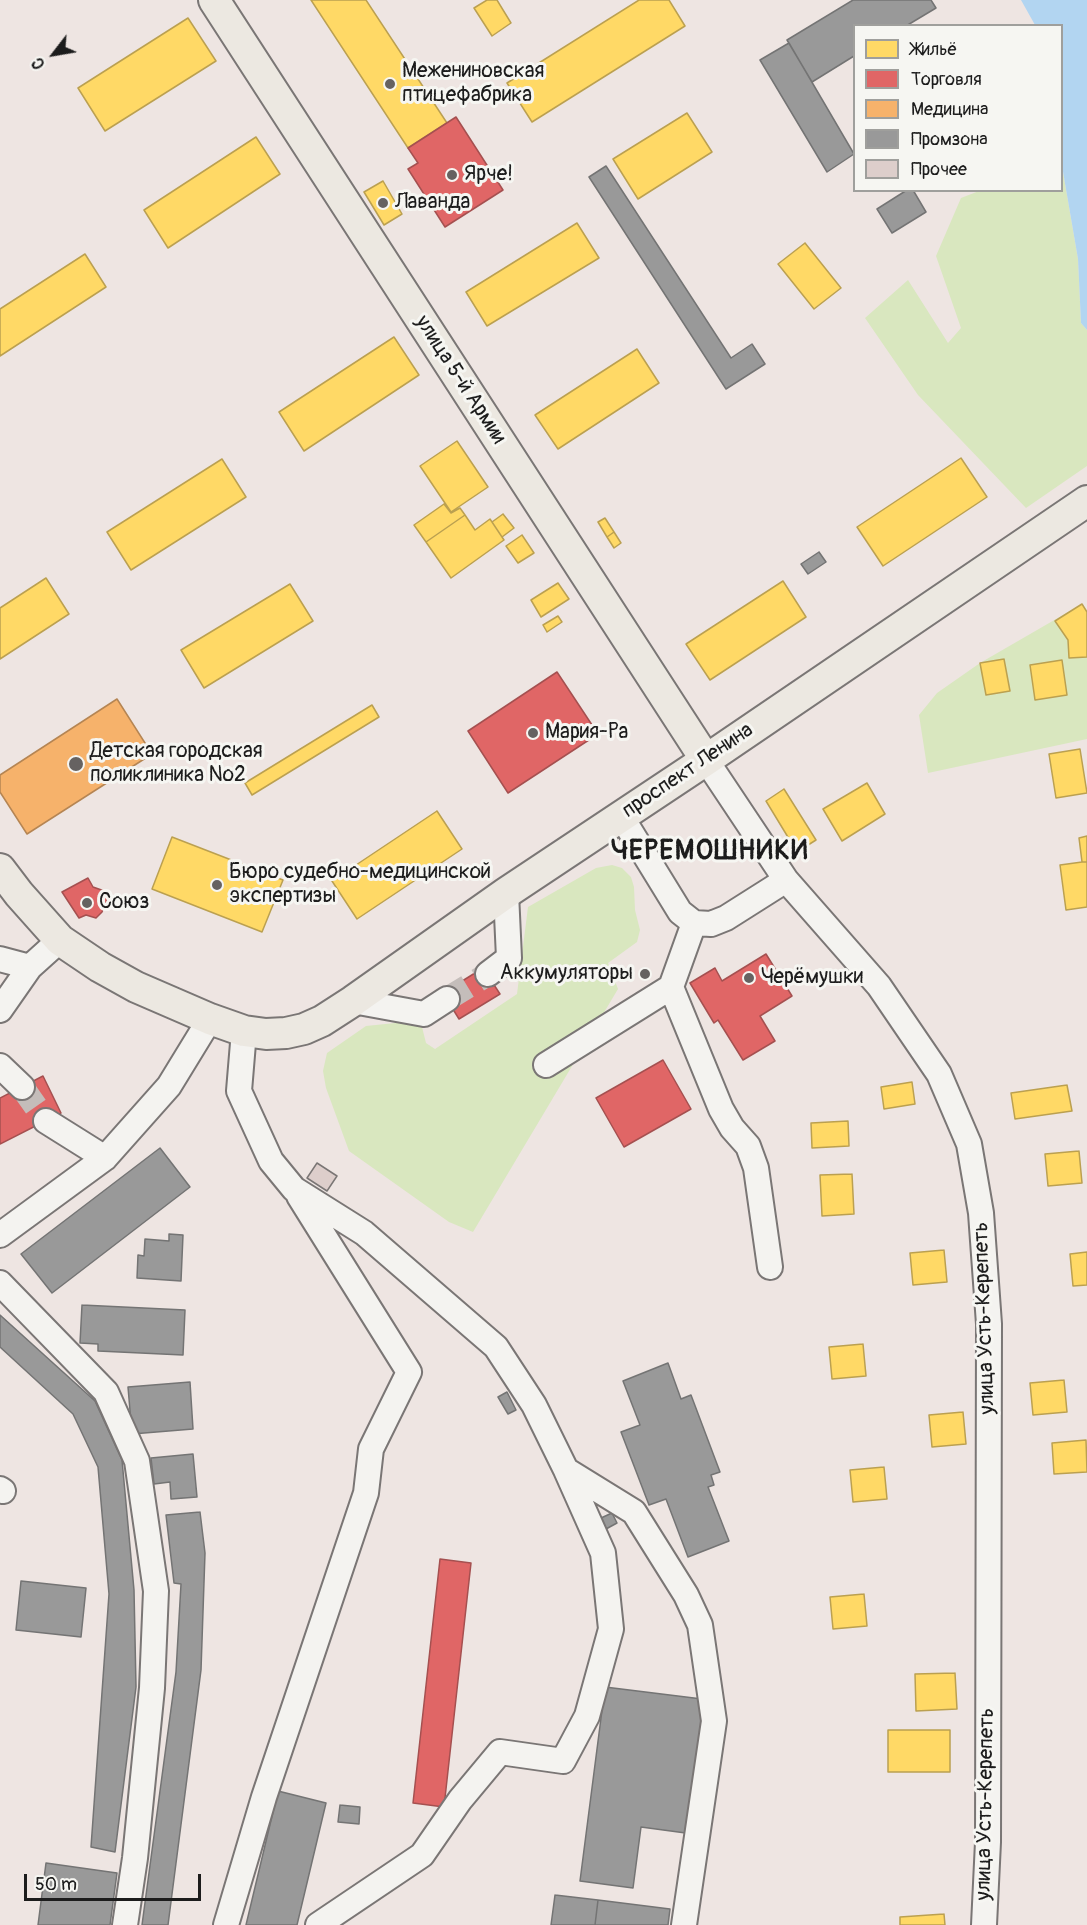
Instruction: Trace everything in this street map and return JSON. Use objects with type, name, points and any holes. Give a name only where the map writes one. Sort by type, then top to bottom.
[{"type":"main road","name":"улица 5-й Армии","points":[[214,0],[706,760]]},
{"type":"main road","name":"проспект Ленина","points":[[0,869],[60,940],[100,967],[136,987],[244,1031],[266,1034],[304,1029],[322,1021],[353,1001],[506,893],[1085,508]]},
{"type":"street","name":"улица Усть-Керепеть","points":[[706,760],[786,880],[885,996],[939,1074],[969,1144],[981,1213],[989,1324],[988,1842],[984,1925]]},
{"type":"street","points":[[621,816],[680,912],[694,923],[711,924],[726,918],[786,880]]},
{"type":"street","points":[[488,974],[510,958],[506,893]]},
{"type":"street","points":[[546,1065],[671,987],[694,923]]},
{"type":"street","points":[[0,1010],[30,967],[60,940]]},
{"type":"street","points":[[0,959],[30,967]]},
{"type":"street","points":[[671,987],[721,1109],[732,1128],[748,1146],[756,1168],[770,1268]]},
{"type":"street","points":[[353,1001],[424,1014],[447,999]]},
{"type":"street","points":[[0,1235],[105,1158],[169,1086],[210,1019]]},
{"type":"street","points":[[226,1925],[264,1797],[366,1493],[370,1449],[409,1372],[294,1189],[271,1161],[239,1091],[244,1031]]},
{"type":"street","points":[[0,1066],[22,1087]]},
{"type":"street","points":[[45,1121],[105,1158]]},
{"type":"street","points":[[294,1189],[364,1233],[496,1347],[534,1405],[603,1553],[610,1629],[587,1716],[563,1761],[500,1752],[460,1800],[422,1855],[318,1925]]},
{"type":"street","points":[[0,1283],[106,1392],[137,1461],[156,1591],[152,1688],[135,1858],[125,1925]]},
{"type":"street","points":[[566,1470],[634,1512],[686,1595],[700,1625],[714,1721],[684,1925]]},
{"type":"green space","points":[[1063,172],[1078,259],[1081,323],[1087,330],[1087,466],[1026,508],[918,395],[865,318],[908,280],[948,343],[961,328],[936,256],[961,198],[976,192],[1063,192]]},
{"type":"green space","points":[[1082,604],[1087,612],[1087,739],[928,773],[919,715],[937,693],[980,663]]},
{"type":"green space","points":[[612,865],[622,868],[631,877],[640,930],[637,942],[608,963],[618,989],[473,1232],[449,1222],[349,1151],[326,1088],[323,1071],[327,1053],[366,1026],[405,1022],[414,1022],[422,1027],[426,1043],[435,1049],[517,994],[528,907],[596,868]]},
{"type":"water","points":[[1021,0],[1087,0],[1087,330],[1081,323],[1078,259],[1063,172],[1063,24],[1034,24]]},
{"type":"building: Жильё","points":[[311,0],[366,0],[447,123],[408,148]]},
{"type":"building: Жильё","points":[[487,0],[497,0],[511,23],[492,36],[474,8]]},
{"type":"building: Жильё","points":[[639,0],[669,0],[685,26],[532,122],[507,83]]},
{"type":"building: Жильё","points":[[188,18],[216,61],[105,131],[78,88]]},
{"type":"building: Жильё","points":[[687,113],[712,152],[638,199],[613,159]]},
{"type":"building: Жильё","points":[[256,137],[280,174],[168,248],[144,210]]},
{"type":"building: Жильё","name":"Лаванда","points":[[383,181],[402,214],[384,225],[364,192]]},
{"type":"building: Жильё","points":[[577,223],[599,258],[487,326],[466,292]]},
{"type":"building: Жильё","points":[[805,243],[841,288],[814,309],[778,264]]},
{"type":"building: Жильё","points":[[85,254],[106,287],[0,356],[0,309]]},
{"type":"building: Жильё","points":[[394,337],[419,375],[304,451],[279,412]]},
{"type":"building: Жильё","points":[[637,349],[659,383],[558,449],[535,415]]},
{"type":"building: Жильё","points":[[457,441],[488,487],[451,512],[420,466]]},
{"type":"building: Жильё","points":[[961,458],[987,497],[883,566],[857,527]]},
{"type":"building: Жильё","points":[[222,459],[246,497],[131,570],[107,532]]},
{"type":"building: Жильё","points":[[444,504],[451,513],[460,508],[465,515],[426,542],[414,525]]},
{"type":"building: Жильё","points":[[503,514],[514,528],[502,537],[492,522]]},
{"type":"building: Жильё","points":[[465,515],[475,530],[490,519],[504,540],[451,578],[426,542]]},
{"type":"building: Жильё","points":[[605,518],[614,532],[607,537],[598,522]]},
{"type":"building: Жильё","points":[[614,532],[621,543],[614,548],[607,537]]},
{"type":"building: Жильё","points":[[522,535],[534,553],[518,563],[506,546]]},
{"type":"building: Жильё","points":[[46,578],[69,614],[0,659],[0,608]]},
{"type":"building: Жильё","points":[[783,581],[806,617],[710,680],[686,644]]},
{"type":"building: Жильё","points":[[558,583],[569,599],[541,617],[531,600]]},
{"type":"building: Жильё","points":[[290,584],[313,621],[204,688],[181,650]]},
{"type":"building: Жильё","points":[[1082,604],[1087,612],[1087,657],[1069,658],[1068,640],[1055,621]]},
{"type":"building: Жильё","points":[[558,616],[562,622],[547,632],[543,625]]},
{"type":"building: Жильё","points":[[1004,659],[1010,691],[986,695],[980,663]]},
{"type":"building: Жильё","points":[[1062,660],[1067,695],[1035,700],[1030,665]]},
{"type":"building: Жильё","points":[[372,705],[379,717],[252,795],[245,783]]},
{"type":"building: Жильё","points":[[1080,749],[1087,793],[1056,798],[1049,754]]},
{"type":"building: Жильё","points":[[867,783],[885,814],[842,841],[823,809]]},
{"type":"building: Жильё","points":[[784,789],[816,840],[797,852],[766,801]]},
{"type":"building: Жильё","points":[[437,811],[462,849],[357,919],[332,881]]},
{"type":"building: Жильё","points":[[1087,836],[1087,862],[1082,862],[1079,838]]},
{"type":"building: Жильё","name":"Бюро судебно-медицинской экспертизы","points":[[172,837],[283,880],[262,932],[152,889]]},
{"type":"building: Жильё","points":[[1087,862],[1087,907],[1066,910],[1060,865]]},
{"type":"building: Жильё","points":[[912,1082],[915,1104],[884,1109],[881,1087]]},
{"type":"building: Жильё","points":[[1067,1085],[1072,1111],[1015,1119],[1011,1093]]},
{"type":"building: Жильё","points":[[848,1121],[849,1146],[812,1148],[811,1123]]},
{"type":"building: Жильё","points":[[1079,1151],[1082,1183],[1048,1186],[1045,1154]]},
{"type":"building: Жильё","points":[[852,1174],[854,1214],[822,1216],[820,1175]]},
{"type":"building: Жильё","points":[[944,1250],[947,1282],[913,1285],[910,1253]]},
{"type":"building: Жильё","points":[[1087,1252],[1087,1285],[1073,1286],[1070,1254]]},
{"type":"building: Жильё","points":[[863,1344],[866,1376],[832,1379],[829,1347]]},
{"type":"building: Жильё","points":[[1064,1380],[1067,1412],[1033,1415],[1030,1383]]},
{"type":"building: Жильё","points":[[963,1412],[966,1444],[932,1447],[929,1415]]},
{"type":"building: Жильё","points":[[1086,1440],[1087,1472],[1054,1474],[1052,1443]]},
{"type":"building: Жильё","points":[[884,1467],[887,1499],[853,1502],[850,1470]]},
{"type":"building: Жильё","points":[[864,1594],[867,1626],[833,1629],[830,1597]]},
{"type":"building: Жильё","points":[[955,1673],[957,1709],[916,1711],[915,1674]]},
{"type":"building: Жильё","points":[[888,1730],[950,1730],[950,1772],[888,1772]]},
{"type":"building: Жильё","points":[[944,1914],[945,1925],[900,1925],[900,1917]]},
{"type":"building: Торговля","points":[[456,117],[503,190],[445,227],[408,169],[418,163],[408,148]]},
{"type":"building: Торговля","name":"Мария-Ра","points":[[557,672],[598,734],[508,793],[468,731]]},
{"type":"building: Торговля","name":"Союз","points":[[88,878],[93,887],[110,893],[102,912],[96,918],[86,915],[79,918],[62,892]]},
{"type":"building: Торговля","points":[[766,954],[792,996],[760,1016],[775,1041],[743,1060],[718,1020],[714,1023],[690,983],[715,968],[722,981]]},
{"type":"building: Торговля","points":[[483,968],[500,994],[459,1019],[443,993]]},
{"type":"building: Торговля","points":[[663,1060],[691,1109],[624,1147],[596,1098]]},
{"type":"building: Торговля","points":[[43,1076],[61,1113],[0,1144],[0,1098]]},
{"type":"building: Торговля","points":[[440,1559],[471,1563],[444,1807],[413,1803]]},
{"type":"building: Медицина","name":"Детская городская поликлиника №2","points":[[117,699],[152,754],[27,834],[0,792],[0,775]]},
{"type":"building: Промзона","points":[[853,0],[931,0],[936,8],[909,24],[853,24],[853,57],[812,82],[787,40]]},
{"type":"building: Промзона","points":[[789,43],[853,155],[827,172],[760,60]]},
{"type":"building: Промзона","points":[[606,166],[731,358],[752,344],[765,364],[726,389],[589,177]]},
{"type":"building: Промзона","points":[[904,192],[914,192],[926,212],[892,233],[877,209]]},
{"type":"building: Промзона","points":[[819,552],[826,562],[808,574],[801,564]]},
{"type":"building: Промзона","points":[[160,1148],[190,1187],[52,1293],[21,1254]]},
{"type":"building: Промзона","points":[[169,1234],[183,1235],[181,1281],[137,1278],[138,1255],[144,1256],[145,1239],[169,1241]]},
{"type":"building: Промзона","points":[[82,1305],[185,1310],[183,1355],[98,1351],[98,1344],[80,1343]]},
{"type":"building: Промзона","points":[[0,1315],[95,1401],[122,1460],[134,1590],[136,1687],[115,1852],[91,1847],[109,1594],[98,1467],[73,1414],[0,1347]]},
{"type":"building: Промзона","points":[[668,1363],[681,1399],[691,1395],[720,1472],[711,1475],[714,1485],[708,1487],[729,1541],[688,1557],[666,1499],[649,1505],[621,1432],[640,1425],[623,1381]]},
{"type":"building: Промзона","points":[[190,1382],[193,1429],[132,1434],[128,1387]]},
{"type":"building: Промзона","points":[[507,1392],[516,1410],[508,1414],[498,1397]]},
{"type":"building: Промзона","points":[[193,1454],[197,1497],[171,1499],[170,1482],[154,1484],[151,1458]]},
{"type":"building: Промзона","points":[[200,1512],[205,1553],[201,1670],[168,1925],[142,1925],[176,1672],[181,1584],[174,1583],[166,1515]]},
{"type":"building: Промзона","points":[[612,1513],[617,1523],[606,1529],[601,1518]]},
{"type":"building: Промзона","points":[[21,1581],[86,1588],[81,1637],[16,1630]]},
{"type":"building: Промзона","points":[[605,1687],[702,1699],[707,1726],[693,1834],[641,1827],[633,1888],[580,1881]]},
{"type":"building: Промзона","points":[[278,1791],[326,1803],[297,1925],[246,1925]]},
{"type":"building: Промзона","points":[[340,1805],[360,1807],[359,1824],[338,1822]]},
{"type":"building: Промзона","points":[[46,1863],[117,1873],[110,1925],[38,1925]]},
{"type":"building: Промзона","points":[[555,1895],[598,1900],[595,1925],[551,1925]]},
{"type":"building: Промзона","points":[[598,1900],[670,1909],[668,1925],[595,1925]]},
{"type":"building: Прочее","points":[[317,1163],[337,1176],[327,1191],[307,1178]]},
{"type":"tunnel","points":[[447,999],[488,974]]},
{"type":"tunnel","points":[[22,1087],[46,1121]]},
{"type":"place","name":"Межениновская птицефабрика","points":[[390,84]]},
{"type":"place","name":"Ярче!","points":[[452,175]]},
{"type":"place","name":"Лаванда","points":[[383,203]]},
{"type":"place","name":"Мария-Ра","points":[[533,733]]},
{"type":"place","name":"Детская городская поликлиника №2","points":[[76,764]]},
{"type":"place","name":"Бюро судебно-медицинской экспертизы","points":[[217,885]]},
{"type":"place","name":"Союз","points":[[87,903]]},
{"type":"place","name":"Аккумуляторы","points":[[645,974]]},
{"type":"place","name":"Черёмушки","points":[[749,978]]},
{"type":"district","name":"ЧЕРЕМОШНИКИ","points":[[710,852]]}]
